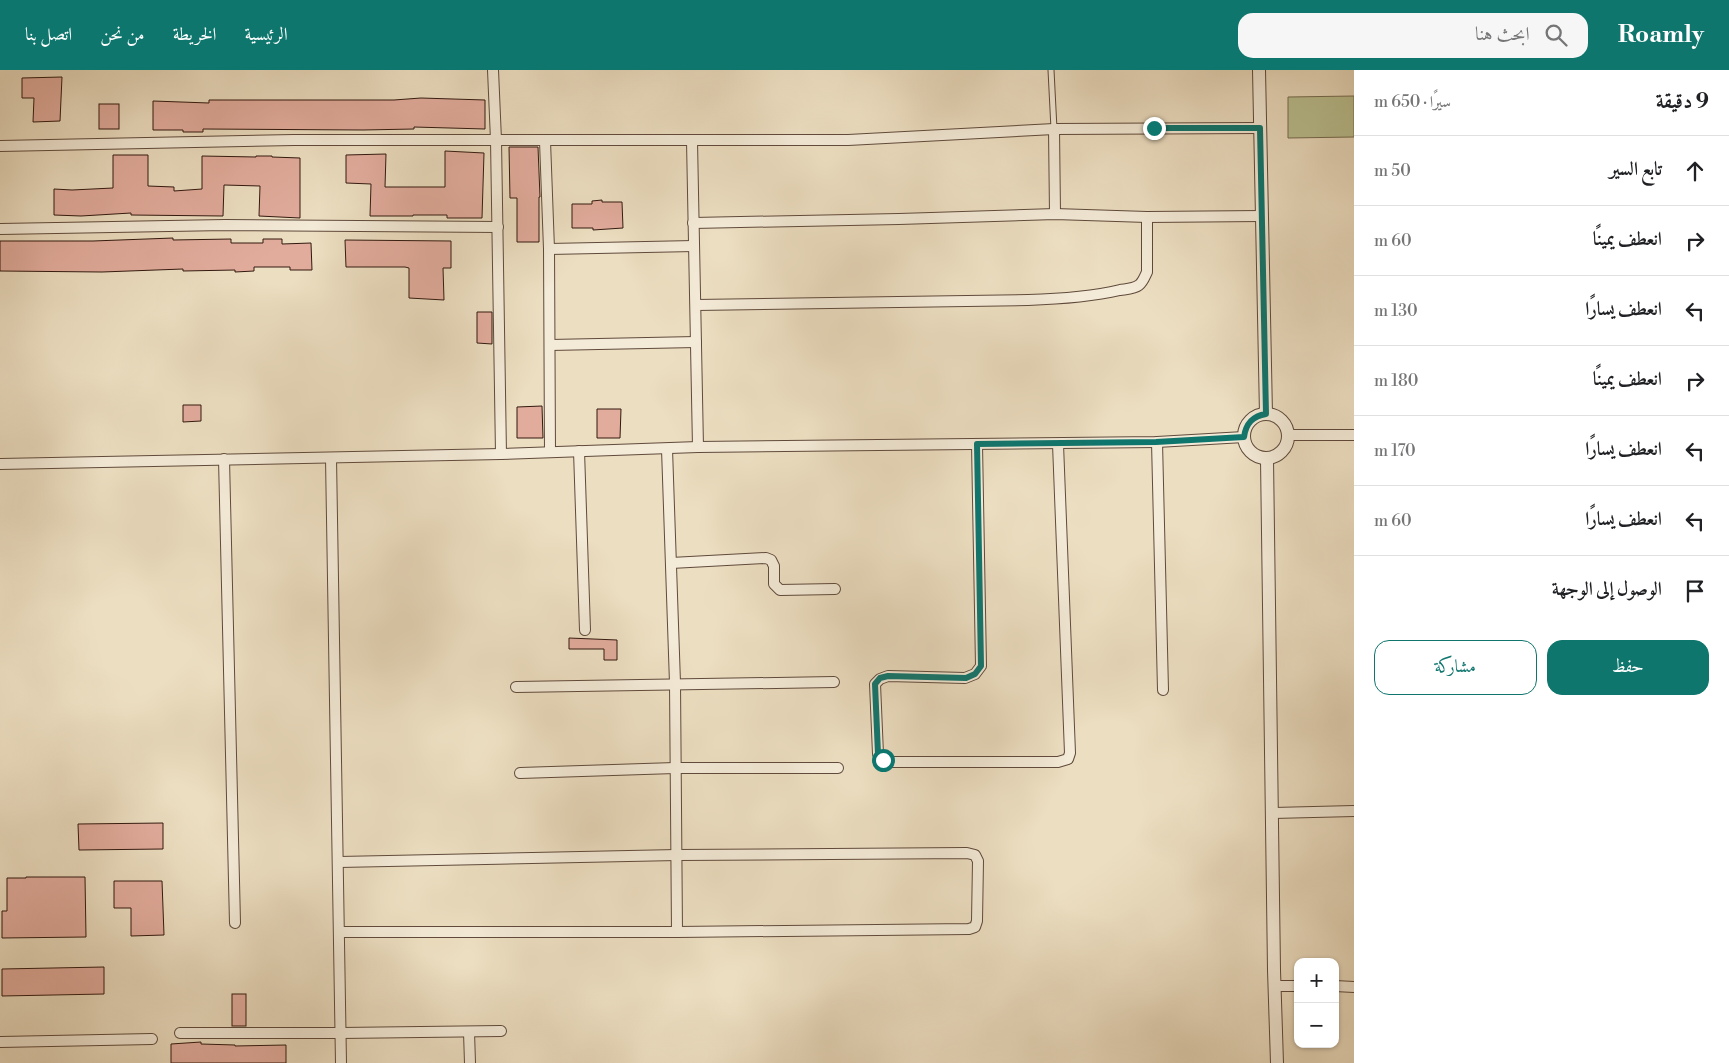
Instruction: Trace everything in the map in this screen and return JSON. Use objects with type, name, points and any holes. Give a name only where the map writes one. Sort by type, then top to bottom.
[{"type":"street","points":[[493,70],[498,227],[501,454]]},
{"type":"street","points":[[1259,70],[1266,414]]},
{"type":"street","points":[[0,146],[294,140],[848,140],[1054,129],[1260,128]]},
{"type":"street","points":[[1054,129],[1056,214]]},
{"type":"street","points":[[545,141],[549,249],[550,452]]},
{"type":"street","points":[[692,141],[698,447]]},
{"type":"street","points":[[693,222],[899,219],[1056,214],[1147,217],[1262,216]]},
{"type":"street","points":[[696,305],[1028,300],[1095,296],[1131,288],[1139,285],[1144,278],[1147,272],[1147,217]]},
{"type":"street","points":[[0,229],[225,225],[498,227]]},
{"type":"street","points":[[549,249],[694,246]]},
{"type":"street","points":[[550,346],[696,342]]},
{"type":"street","points":[[1266,414],[1273,415],[1284,422],[1289,435],[1288,442],[1280,454],[1267,459],[1260,458],[1248,450],[1244,437],[1248,424],[1259,415],[1266,414]]},
{"type":"street","points":[[1289,435],[1354,435]]},
{"type":"street","points":[[0,464],[501,454],[698,447],[1156,442],[1244,437]]},
{"type":"street","points":[[1156,442],[1164,690]]},
{"type":"street","points":[[977,444],[981,666],[975,674],[966,678],[888,676],[880,678],[875,684],[878,754],[883,760],[892,762],[1058,762],[1068,760],[1070,753],[1058,444]]},
{"type":"street","points":[[666,449],[675,684],[677,932]]},
{"type":"street","points":[[579,452],[585,630]]},
{"type":"street","points":[[331,458],[341,1063]]},
{"type":"street","points":[[224,459],[235,923]]},
{"type":"street","points":[[1267,459],[1277,1063]]},
{"type":"street","points":[[671,563],[766,558],[771,560],[774,566],[774,584],[780,590],[835,589]]},
{"type":"street","points":[[516,687],[834,682]]},
{"type":"street","points":[[520,773],[675,768],[838,768]]},
{"type":"street","points":[[1273,813],[1354,811]]},
{"type":"street","points":[[339,862],[967,853],[975,856],[978,861],[977,921],[975,927],[969,929],[677,932],[340,932]]},
{"type":"street","points":[[1275,986],[1294,986]]},
{"type":"street","points":[[1339,986],[1354,987]]},
{"type":"street","points":[[180,1033],[341,1034],[501,1031]]},
{"type":"street","points":[[469,1032],[470,1063]]},
{"type":"street","points":[[0,1042],[152,1039]]},
{"type":"lane","points":[[1051,70],[1054,129]]},
{"type":"green space","points":[[1354,96],[1354,137],[1288,138],[1288,97]]},
{"type":"building","points":[[62,77],[60,121],[33,122],[34,98],[22,98],[22,78]]},
{"type":"building","points":[[421,98],[485,100],[485,129],[414,127],[414,129],[363,130],[203,129],[203,132],[153,130],[153,101],[209,103],[209,100],[394,100]]},
{"type":"building","points":[[99,104],[119,104],[119,129],[99,129]]},
{"type":"building","points":[[509,147],[538,147],[539,242],[517,242],[517,198],[510,198]]},
{"type":"building","points":[[445,151],[484,153],[482,218],[447,218],[447,215],[370,216],[371,184],[346,183],[346,155],[386,154],[385,187],[445,187]]},
{"type":"building","points":[[113,155],[148,155],[148,186],[174,187],[174,191],[202,189],[202,156],[300,158],[300,218],[259,216],[260,186],[224,185],[223,216],[131,215],[131,213],[81,216],[54,215],[54,189],[113,188]]},
{"type":"building","points":[[602,200],[602,202],[622,202],[623,228],[593,230],[593,228],[572,228],[572,204],[592,204],[592,201]]},
{"type":"building","points":[[173,238],[173,240],[231,239],[231,243],[263,243],[263,239],[282,239],[282,244],[311,243],[312,270],[290,270],[290,267],[254,267],[254,271],[235,272],[235,270],[183,271],[183,269],[102,272],[0,271],[0,241],[93,241]]},
{"type":"building","points":[[345,240],[451,241],[451,268],[443,268],[444,300],[409,298],[409,268],[346,267]]},
{"type":"building","points":[[477,312],[492,312],[492,344],[477,343]]},
{"type":"building","points":[[183,405],[201,405],[201,421],[183,422]]},
{"type":"building","points":[[542,406],[543,438],[517,438],[517,407]]},
{"type":"building","points":[[597,409],[621,409],[620,438],[597,438]]},
{"type":"building","points":[[569,638],[617,640],[617,660],[604,660],[604,649],[569,649]]},
{"type":"building","points":[[163,823],[163,849],[79,850],[78,824]]},
{"type":"building","points":[[85,877],[86,937],[2,938],[2,911],[7,911],[7,878]]},
{"type":"building","points":[[114,881],[162,881],[164,935],[131,936],[131,908],[114,908]]},
{"type":"building","points":[[104,967],[104,994],[2,996],[2,969]]},
{"type":"building","points":[[232,994],[246,994],[246,1026],[232,1026]]},
{"type":"building","points":[[201,1042],[201,1044],[235,1046],[286,1045],[286,1063],[171,1063],[171,1044]]},
{"type":"route","points":[[883,760],[878,754],[875,684],[880,678],[888,676],[966,678],[975,674],[981,666],[977,444],[1156,442],[1244,437],[1248,424],[1259,415],[1266,414],[1260,128],[1154,128]]}]
